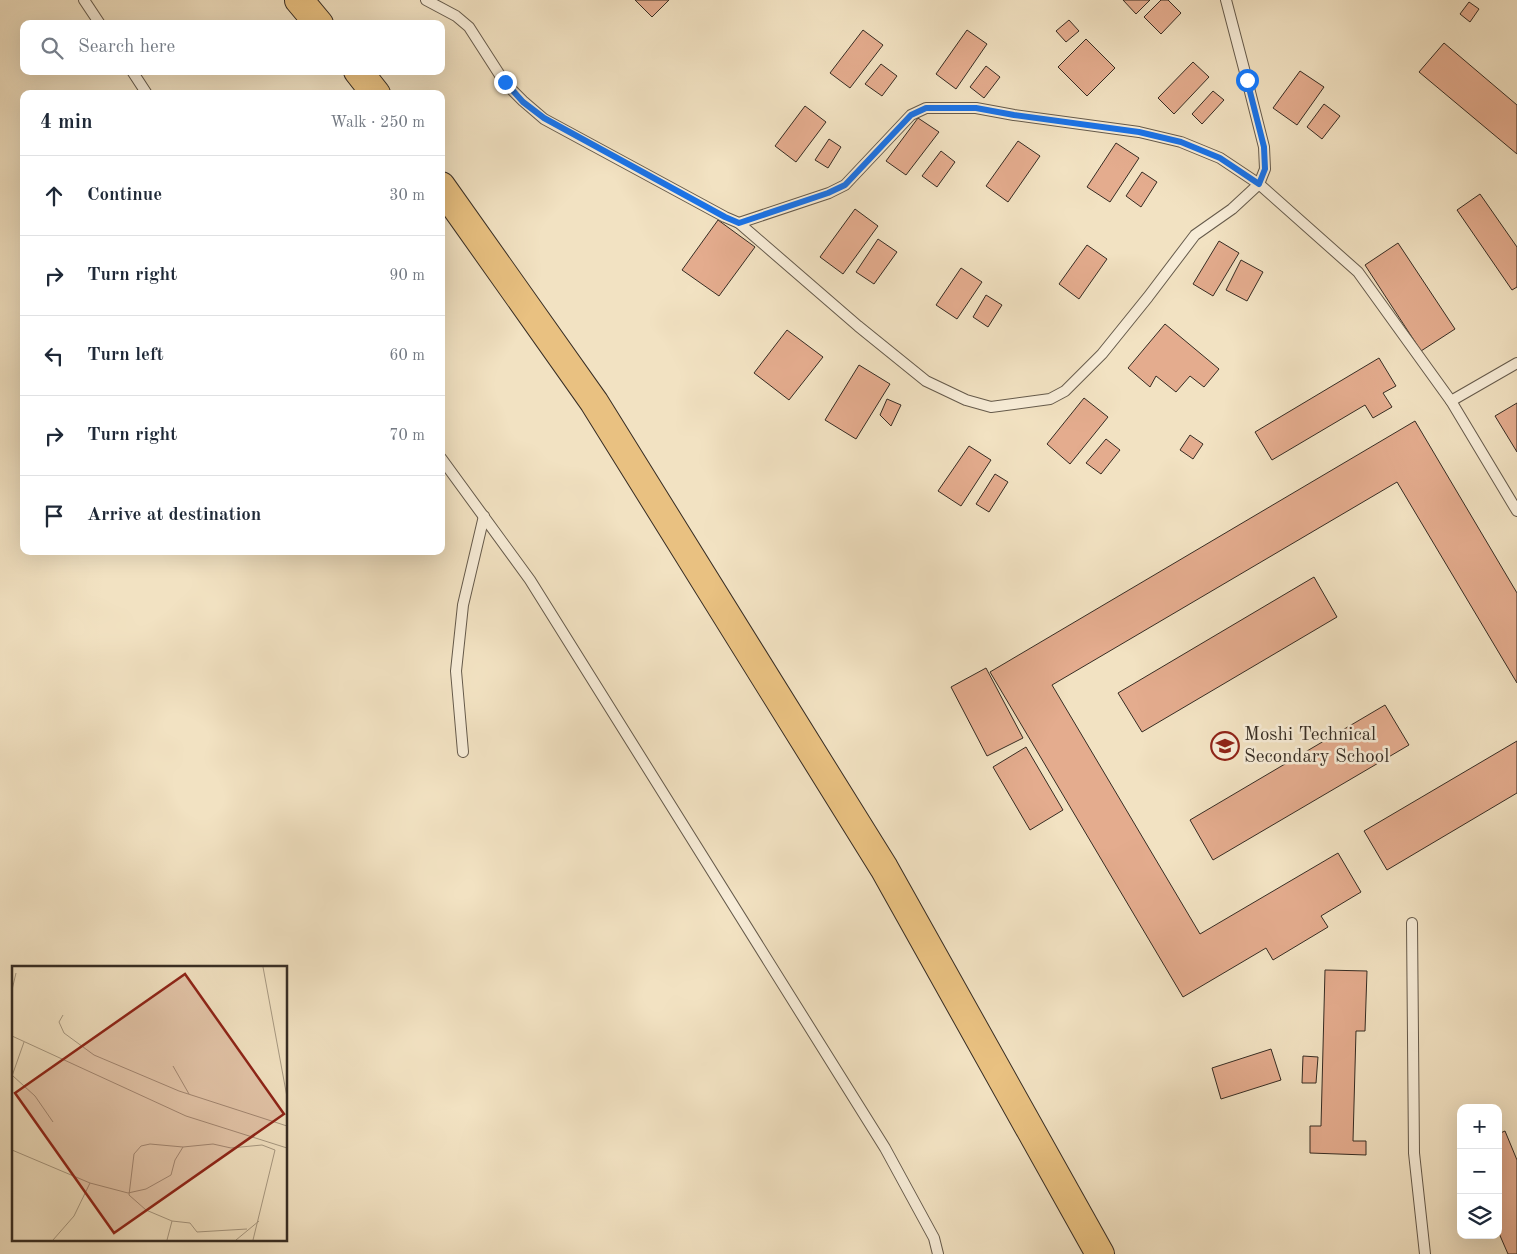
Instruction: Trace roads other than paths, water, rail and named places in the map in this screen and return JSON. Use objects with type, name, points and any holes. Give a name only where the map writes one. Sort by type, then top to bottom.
[{"type":"highway","points":[[300,0],[316,20]]},
{"type":"highway","points":[[361,75],[373,90]]},
{"type":"highway","points":[[445,192],[594,402],[884,868],[1100,1254]]},
{"type":"lane","points":[[84,0],[97,20]]},
{"type":"lane","points":[[426,0],[456,16],[469,27],[505,82],[523,102],[544,118],[739,223],[858,326],[926,381],[966,400],[991,407],[1050,399],[1065,391],[1102,354],[1195,235],[1232,209],[1259,184],[1265,169],[1264,147],[1226,0]]},
{"type":"lane","points":[[135,75],[144,90]]},
{"type":"lane","points":[[739,223],[828,193],[845,185],[911,115],[926,108],[976,108],[1139,132],[1181,142],[1220,158],[1259,184],[1358,272],[1451,401],[1517,511]]},
{"type":"lane","points":[[1451,401],[1517,363]]},
{"type":"lane","points":[[445,463],[530,580],[885,1148],[934,1238],[938,1254]]},
{"type":"lane","points":[[463,752],[456,671],[463,605],[484,516]]},
{"type":"lane","points":[[1412,923],[1414,1153],[1425,1254]]},
{"type":"place","name":"Moshi Technical Secondary School","points":[[1225,746]]}]
